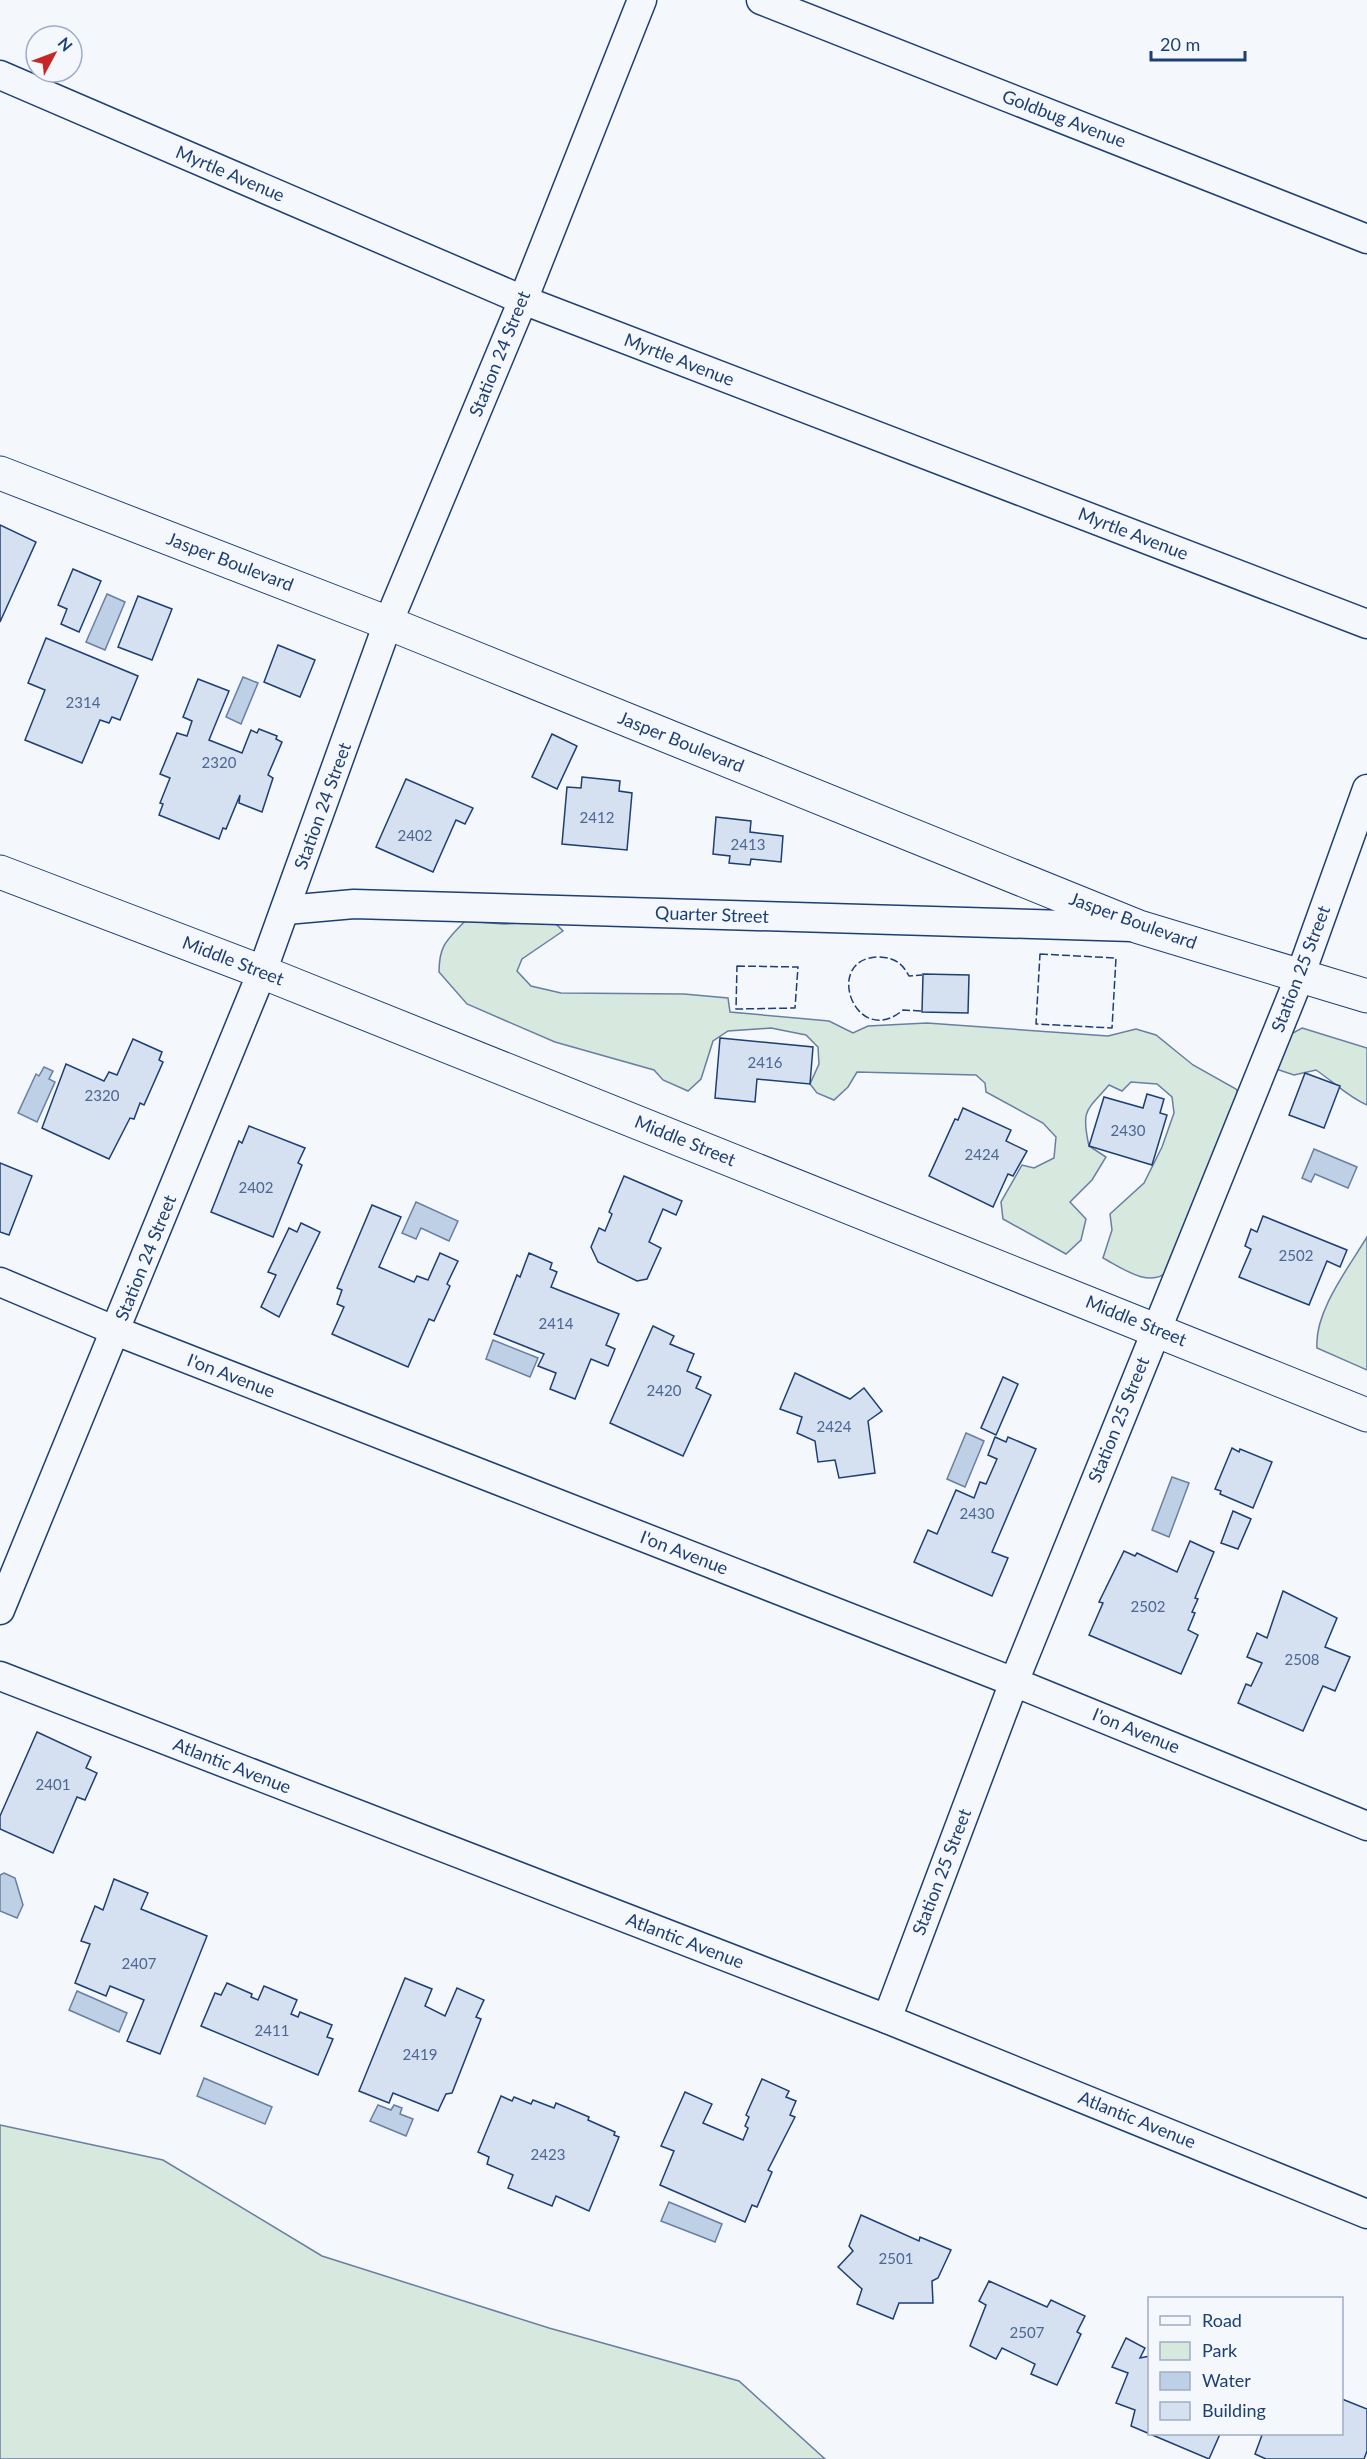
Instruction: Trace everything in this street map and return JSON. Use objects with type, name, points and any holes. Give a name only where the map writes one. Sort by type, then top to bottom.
[{"type":"main road","name":"Jasper Boulevard","points":[[0,473],[388,623],[1139,927],[1367,996]]},
{"type":"main road","name":"Middle Street","points":[[0,872],[262,972],[1367,1415]]},
{"type":"street","name":"Station 24 Street","points":[[0,1610],[262,972],[388,623],[523,300],[642,0]]},
{"type":"street","name":"Goldbug Avenue","points":[[761,0],[1367,238]]},
{"type":"street","name":"Myrtle Avenue","points":[[0,75],[523,300],[1367,624]]},
{"type":"street","name":"Station 25 Street","points":[[887,2019],[1014,1682],[1155,1329],[1300,976],[1367,789]]},
{"type":"street","name":"Quarter Street","points":[[286,909],[354,904],[1139,927]]},
{"type":"street","name":"I'on Avenue","points":[[0,1282],[116,1331],[1014,1682],[1367,1826]]},
{"type":"street","name":"Atlantic Avenue","points":[[0,1676],[887,2019],[1367,2214]]},
{"type":"green space","points":[[465,921],[504,924],[553,921],[563,931],[522,959],[517,971],[531,986],[561,993],[684,994],[728,998],[730,1012],[829,1021],[853,1033],[868,1026],[927,1023],[1108,1036],[1136,1029],[1156,1035],[1193,1065],[1236,1089],[1242,1100],[1168,1271],[1153,1278],[1136,1275],[1103,1258],[1112,1230],[1110,1214],[1144,1183],[1162,1147],[1174,1113],[1172,1097],[1157,1084],[1131,1082],[1122,1091],[1109,1085],[1090,1106],[1086,1118],[1089,1146],[1106,1157],[1092,1180],[1070,1202],[1086,1219],[1081,1240],[1066,1254],[1003,1219],[1001,1202],[1022,1165],[1034,1168],[1054,1158],[1056,1137],[1043,1123],[986,1092],[985,1083],[976,1075],[857,1072],[848,1087],[834,1100],[817,1093],[810,1084],[819,1064],[818,1047],[806,1035],[771,1028],[728,1031],[713,1041],[701,1079],[688,1091],[663,1080],[654,1070],[555,1042],[467,1004],[439,972],[442,949]]},
{"type":"green space","points":[[1302,1028],[1367,1048],[1367,1105],[1347,1094],[1316,1070],[1294,1075],[1276,1069],[1282,1039]]},
{"type":"green space","points":[[1367,1237],[1367,1370],[1317,1348],[1321,1320],[1327,1305]]},
{"type":"green space","points":[[0,2125],[163,2160],[322,2256],[549,2328],[739,2381],[825,2459],[0,2459]]},
{"type":"water","points":[[107,594],[125,602],[105,650],[86,642]]},
{"type":"water","points":[[243,677],[258,683],[241,724],[226,717]]},
{"type":"water","points":[[44,1067],[53,1071],[49,1079],[55,1082],[37,1122],[18,1113],[36,1074],[39,1076]]},
{"type":"water","points":[[1314,1149],[1357,1167],[1348,1188],[1315,1174],[1311,1182],[1302,1178]]},
{"type":"water","points":[[416,1202],[458,1221],[449,1241],[421,1228],[416,1239],[402,1233]]},
{"type":"water","points":[[493,1340],[538,1358],[530,1377],[486,1359]]},
{"type":"water","points":[[966,1433],[984,1441],[965,1487],[947,1479]]},
{"type":"water","points":[[1172,1477],[1189,1483],[1169,1537],[1152,1530]]},
{"type":"water","points":[[4,1873],[15,1878],[23,1905],[17,1918],[0,1911],[0,1875]]},
{"type":"water","points":[[77,1991],[127,2013],[119,2032],[69,2010]]},
{"type":"water","points":[[204,2078],[272,2107],[265,2124],[197,2096]]},
{"type":"water","points":[[378,2105],[391,2110],[394,2105],[402,2108],[400,2114],[413,2119],[406,2136],[370,2121]]},
{"type":"water","points":[[669,2202],[722,2224],[715,2242],[661,2221]]},
{"type":"building","points":[[0,525],[36,542],[0,622]]},
{"type":"building","points":[[73,569],[101,581],[79,632],[61,624],[67,609],[58,605]]},
{"type":"building","points":[[138,596],[172,609],[152,660],[118,647]]},
{"type":"building","points":[[46,638],[138,676],[120,720],[112,717],[109,723],[100,720],[82,763],[25,740],[45,690],[28,683]]},
{"type":"building","points":[[278,645],[315,660],[300,697],[264,682]]},
{"type":"building","points":[[198,679],[229,691],[209,740],[242,753],[251,730],[257,733],[259,729],[277,736],[276,739],[282,742],[268,775],[273,778],[262,812],[239,803],[240,795],[226,829],[223,828],[219,839],[159,815],[163,804],[160,803],[170,778],[160,774],[177,733],[187,736],[192,721],[183,717]]},
{"type":"building","points":[[552,734],[577,746],[557,789],[532,777]]},
{"type":"building","points":[[582,777],[620,781],[619,791],[632,793],[627,850],[562,844],[567,787],[581,788]]},
{"type":"building","points":[[406,779],[473,808],[465,824],[456,820],[433,872],[376,847]]},
{"type":"building","points":[[716,817],[751,821],[750,832],[783,836],[781,862],[751,859],[750,865],[729,863],[730,856],[713,854]]},
{"type":"building","points":[[923,974],[969,975],[968,1013],[922,1012]]},
{"type":"building","points":[[720,1038],[813,1047],[810,1084],[757,1079],[755,1102],[715,1098]]},
{"type":"building","points":[[133,1039],[162,1052],[159,1060],[163,1062],[144,1105],[140,1103],[134,1119],[130,1118],[109,1159],[42,1128],[66,1064],[104,1081],[109,1072],[117,1075]]},
{"type":"building","points":[[1305,1073],[1340,1086],[1324,1128],[1289,1115]]},
{"type":"building","points":[[1147,1094],[1164,1099],[1160,1113],[1167,1115],[1152,1165],[1089,1146],[1104,1097],[1143,1108]]},
{"type":"building","points":[[963,1108],[1011,1130],[1006,1141],[1027,1151],[1013,1176],[1008,1174],[993,1207],[929,1176],[955,1119],[958,1120]]},
{"type":"building","points":[[249,1126],[305,1148],[298,1163],[302,1165],[273,1237],[211,1212],[239,1141],[242,1143]]},
{"type":"building","points":[[0,1163],[32,1176],[9,1235],[0,1232]]},
{"type":"building","points":[[624,1176],[682,1201],[676,1215],[663,1209],[649,1242],[661,1248],[647,1279],[637,1281],[598,1262],[591,1247],[599,1228],[605,1231],[612,1214],[609,1212]]},
{"type":"building","points":[[372,1205],[401,1217],[379,1267],[414,1282],[417,1276],[428,1280],[440,1253],[458,1261],[447,1284],[450,1286],[434,1321],[429,1319],[408,1367],[332,1334],[344,1307],[337,1304],[342,1290],[337,1288]]},
{"type":"building","points":[[1263,1216],[1347,1250],[1340,1267],[1327,1261],[1309,1305],[1239,1277],[1251,1249],[1245,1246],[1251,1229],[1257,1232]]},
{"type":"building","points":[[301,1223],[320,1232],[279,1317],[261,1307],[276,1275],[268,1272],[289,1228],[297,1232]]},
{"type":"building","points":[[529,1253],[552,1263],[550,1269],[557,1272],[551,1287],[619,1314],[606,1345],[615,1349],[608,1366],[591,1359],[575,1399],[550,1389],[556,1373],[538,1366],[544,1354],[494,1334],[517,1275],[520,1277]]},
{"type":"building","points":[[653,1326],[674,1336],[670,1344],[694,1354],[687,1371],[701,1377],[696,1388],[711,1395],[683,1456],[610,1423]]},
{"type":"building","points":[[795,1373],[850,1399],[864,1388],[882,1411],[868,1421],[875,1473],[839,1478],[835,1460],[818,1462],[815,1441],[797,1433],[802,1417],[780,1409]]},
{"type":"building","points":[[1003,1377],[1018,1384],[996,1435],[981,1428]]},
{"type":"building","points":[[995,1437],[1006,1442],[1008,1437],[1036,1449],[992,1552],[1008,1558],[992,1596],[914,1562],[928,1530],[937,1534],[956,1490],[974,1498],[980,1482],[986,1484],[997,1459],[988,1455]]},
{"type":"building","points":[[1232,1448],[1272,1462],[1253,1508],[1220,1494],[1221,1491],[1215,1489]]},
{"type":"building","points":[[1233,1511],[1251,1519],[1238,1549],[1221,1543]]},
{"type":"building","points":[[1190,1541],[1214,1552],[1195,1598],[1198,1599],[1192,1612],[1195,1613],[1188,1630],[1198,1635],[1181,1674],[1089,1635],[1103,1603],[1099,1602],[1124,1551],[1135,1556],[1137,1553],[1177,1572]]},
{"type":"building","points":[[1283,1591],[1337,1618],[1325,1647],[1350,1657],[1335,1691],[1323,1686],[1303,1731],[1238,1703],[1246,1684],[1251,1686],[1262,1663],[1247,1657],[1257,1633],[1267,1638]]},
{"type":"building","points":[[37,1732],[91,1757],[86,1768],[97,1773],[85,1800],[77,1797],[53,1853],[0,1829],[0,1816]]},
{"type":"building","points":[[114,1879],[148,1893],[141,1909],[207,1936],[160,2054],[127,2041],[144,2000],[110,1986],[106,1996],[75,1983],[90,1944],[81,1941],[95,1906],[103,1910]]},
{"type":"building","points":[[405,1978],[432,1989],[425,2006],[445,2016],[457,1988],[484,2000],[476,2017],[481,2019],[452,2093],[446,2094],[438,2111],[393,2093],[389,2103],[359,2091]]},
{"type":"building","points":[[227,1983],[252,1994],[251,1997],[258,2000],[264,1986],[297,2000],[291,2014],[298,2017],[300,2012],[332,2025],[327,2037],[333,2039],[318,2075],[201,2026],[215,1993],[221,1995]]},
{"type":"building","points":[[762,2079],[789,2091],[786,2097],[796,2101],[790,2115],[795,2117],[768,2170],[772,2172],[757,2207],[752,2205],[745,2222],[660,2185],[674,2151],[661,2146],[685,2092],[712,2104],[703,2123],[743,2140],[748,2128],[745,2126],[749,2117],[746,2115]]},
{"type":"building","points":[[501,2096],[512,2101],[514,2097],[531,2104],[533,2100],[554,2108],[556,2103],[589,2117],[588,2120],[615,2132],[614,2135],[619,2137],[589,2211],[556,2196],[552,2206],[508,2188],[513,2175],[487,2164],[489,2157],[478,2152]]},
{"type":"building","points":[[861,2215],[919,2241],[920,2237],[951,2250],[938,2278],[932,2281],[933,2303],[899,2303],[893,2319],[857,2304],[862,2289],[838,2267],[853,2251],[849,2246]]},
{"type":"building","points":[[989,2281],[1047,2307],[1051,2300],[1085,2316],[1077,2332],[1081,2334],[1057,2385],[1031,2374],[1035,2364],[1002,2348],[996,2359],[970,2346],[986,2305],[979,2301]]},
{"type":"building","points":[[1126,2338],[1145,2348],[1140,2358],[1148,2356],[1148,2433],[1131,2426],[1135,2410],[1116,2403],[1128,2373],[1112,2367]]},
{"type":"building","points":[[1343,2399],[1367,2409],[1367,2451],[1364,2459],[1266,2459],[1255,2454],[1262,2435],[1343,2435]]},
{"type":"building","points":[[1152,2435],[1220,2435],[1209,2459]]},
{"type":"fence","points":[[1040,954],[1116,958],[1112,1028],[1036,1024],[1040,954]]},
{"type":"fence","points":[[921,1011],[903,1010],[886,1019],[871,1019],[859,1011],[851,999],[849,984],[852,971],[862,961],[880,957],[897,962],[909,976],[922,975]]},
{"type":"fence","points":[[737,966],[798,967],[795,1008],[736,1009],[737,966]]}]
